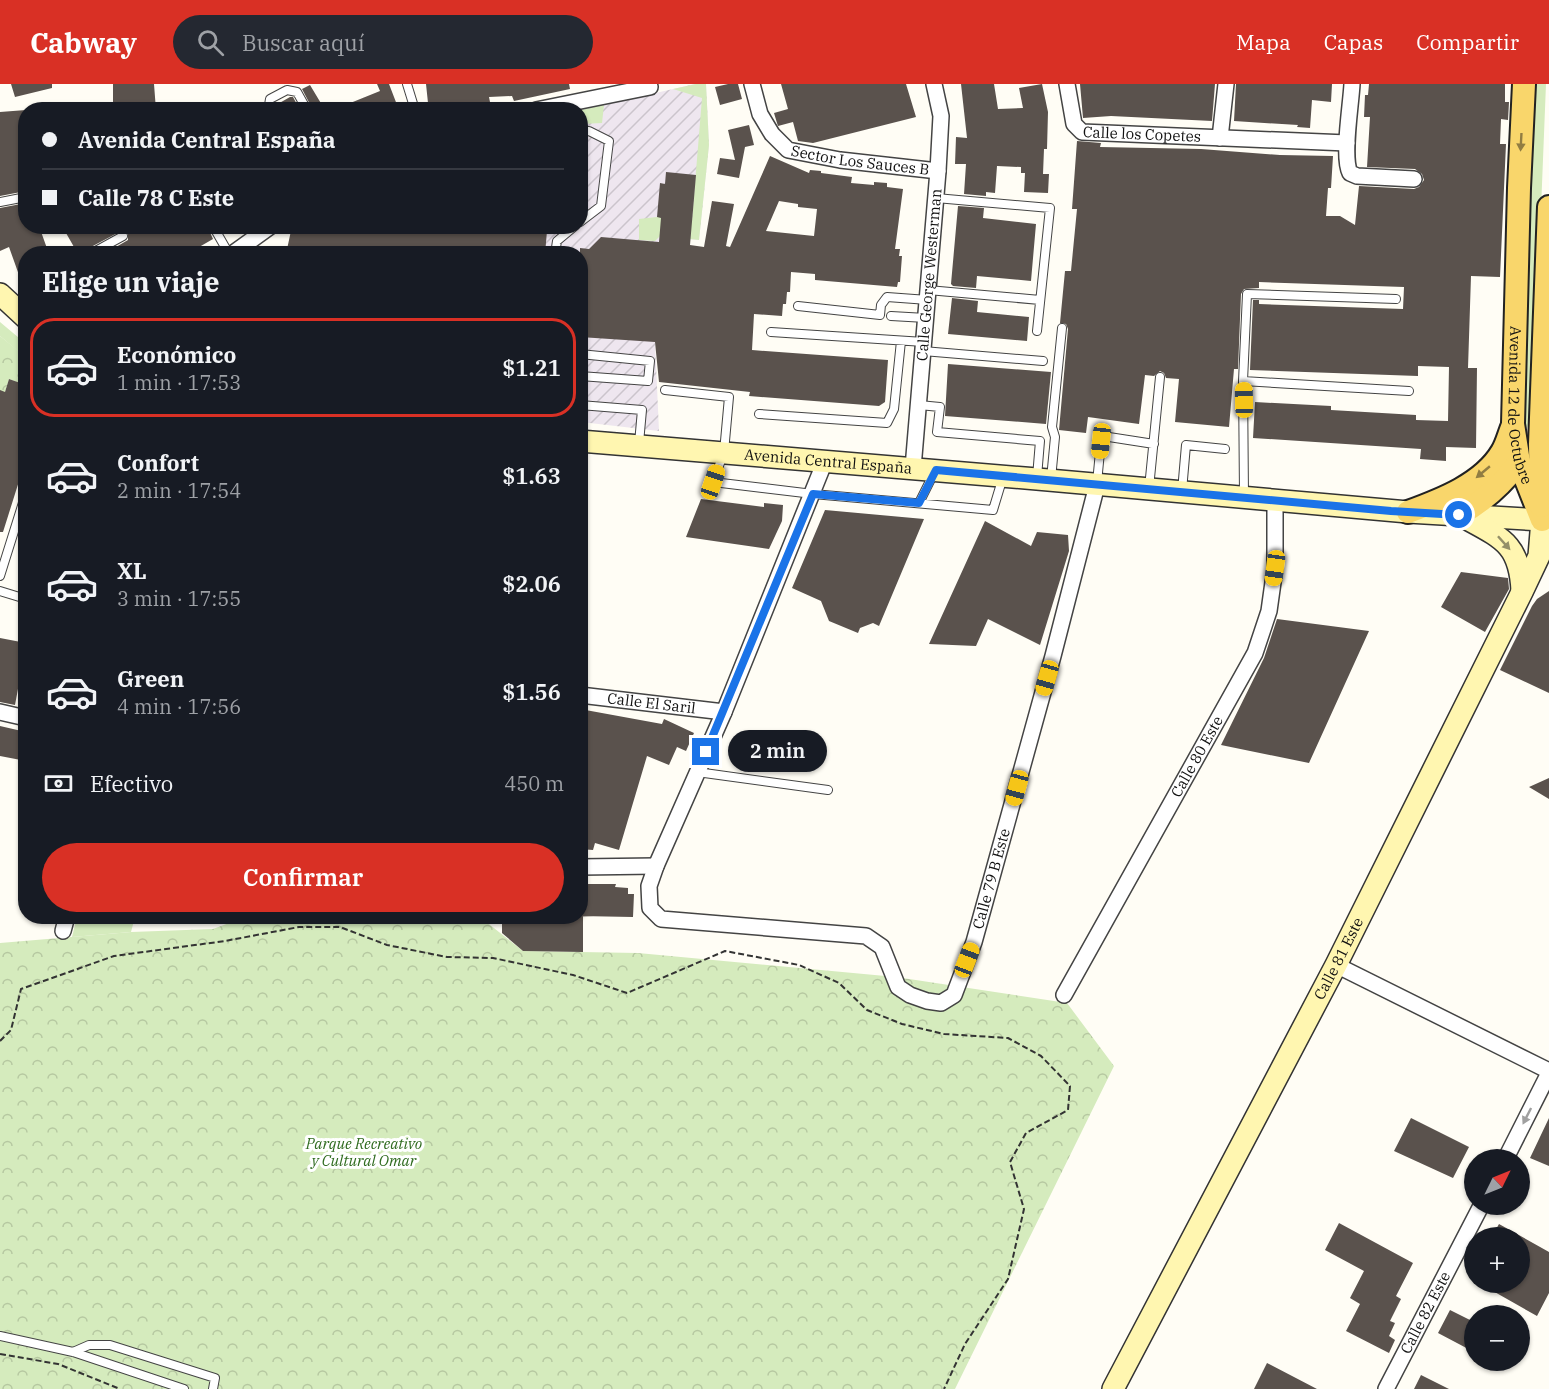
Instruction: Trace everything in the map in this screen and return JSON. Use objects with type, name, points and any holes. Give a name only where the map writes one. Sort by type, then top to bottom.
[{"type":"main road","name":"Avenida 12 de Octubre","points":[[1524,84],[1518,207],[1513,424],[1519,462],[1547,524]]},
{"type":"main road","name":"Avenida 12 de Octubre","points":[[1547,524],[1545,451],[1549,207]]},
{"type":"main road","points":[[0,294],[18,309]]},
{"type":"main road","points":[[1408,512],[1440,500],[1476,478],[1502,452],[1513,424]]},
{"type":"main road","name":"Avenida Central España","points":[[588,442],[1044,479],[1547,524]]},
{"type":"main road","points":[[1459,515],[1493,493],[1519,462]]},
{"type":"main road","points":[[1459,515],[1504,540],[1521,570],[1522,591]]},
{"type":"main road","name":"Calle 81 Este","points":[[1113,1389],[1336,965],[1539,556],[1547,524]]},
{"type":"main road","points":[[1522,591],[1540,576],[1549,572]]},
{"type":"street","name":"Sector Los Sauces B","points":[[752,84],[760,114],[772,134],[788,150],[840,160],[938,171]]},
{"type":"street","name":"Calle George Westerman","points":[[913,468],[938,171],[941,116],[934,84]]},
{"type":"street","name":"Calle los Copetes","points":[[1067,84],[1074,124],[1082,132],[1347,143]]},
{"type":"street","name":"Calle los Copetes","points":[[1220,138],[1226,84]]},
{"type":"street","points":[[1352,84],[1347,143],[1347,167],[1350,173],[1357,176],[1414,179]]},
{"type":"street","points":[[576,102],[650,87]]},
{"type":"street","points":[[242,246],[259,234]]},
{"type":"street","points":[[588,867],[656,866],[724,712],[825,461]]},
{"type":"street","name":"Calle 79 B Este","points":[[656,866],[649,886],[650,908],[661,919],[866,936],[882,946],[898,987],[910,995],[941,1003],[954,995],[974,942],[1053,656],[1097,484]]},
{"type":"street","name":"Calle 80 Este","points":[[1064,995],[1255,653],[1269,611],[1274,578],[1275,501]]},
{"type":"street","name":"Calle El Saril","points":[[588,696],[724,712]]},
{"type":"street","points":[[0,712],[18,716]]},
{"type":"street","points":[[1336,965],[1549,1072],[1510,1149]]},
{"type":"street","name":"Calle 82 Este","points":[[1386,1389],[1476,1215]]},
{"type":"lane","points":[[407,84],[413,102]]},
{"type":"lane","points":[[270,102],[270,99],[287,90],[297,92],[303,102]]},
{"type":"lane","points":[[588,131],[609,141],[601,206],[588,216]]},
{"type":"lane","points":[[936,198],[1050,208],[1037,331]]},
{"type":"lane","points":[[0,202],[18,199]]},
{"type":"lane","points":[[556,246],[557,241],[565,234]]},
{"type":"lane","points":[[105,246],[123,236]]},
{"type":"lane","points":[[1244,498],[1243,381],[1247,294],[1396,299]]},
{"type":"lane","points":[[798,306],[880,315],[881,305],[887,297],[928,295],[1040,300]]},
{"type":"lane","points":[[891,316],[926,318]]},
{"type":"lane","points":[[1044,479],[1055,437],[1052,427],[1062,327]]},
{"type":"lane","points":[[771,332],[901,341],[924,347],[1043,361]]},
{"type":"lane","points":[[759,414],[887,423],[894,410],[901,341]]},
{"type":"lane","points":[[588,355],[650,361],[648,381],[588,377]]},
{"type":"lane","points":[[1149,489],[1160,377]]},
{"type":"lane","points":[[1243,381],[1409,391]]},
{"type":"lane","points":[[665,390],[729,397],[724,452],[713,482],[813,494],[993,510],[1003,476]]},
{"type":"lane","points":[[919,405],[940,407],[937,432],[1040,441],[1044,479]]},
{"type":"lane","points":[[588,406],[642,410],[639,446]]},
{"type":"lane","points":[[1097,484],[1101,441],[1109,437],[1154,444]]},
{"type":"lane","points":[[1182,492],[1186,445],[1225,449]]},
{"type":"lane","points":[[919,503],[936,470]]},
{"type":"lane","points":[[0,576],[18,519]]},
{"type":"lane","points":[[0,591],[18,596]]},
{"type":"lane","points":[[697,772],[828,790]]},
{"type":"lane","points":[[0,1336],[73,1352],[184,1389]]},
{"type":"lane","points":[[73,1352],[89,1345],[110,1346],[215,1378],[213,1389]]},
{"type":"path","points":[[0,1041],[11,1030],[21,988],[114,956],[225,941],[299,927],[340,927],[387,945],[447,957],[493,958],[573,975],[627,993],[725,951],[799,964],[839,983],[867,1010],[902,1024],[944,1034],[1008,1038],[1041,1056],[1070,1086],[1068,1110],[1026,1133],[1010,1162],[1024,1209],[1008,1280],[965,1344],[944,1389]]},
{"type":"path","points":[[0,1354],[58,1364],[120,1389]]},
{"type":"shaded area","points":[[695,84],[706,84],[709,145],[699,240],[660,236],[655,342],[659,431],[588,423],[588,246],[355,246],[357,234],[588,234],[588,108]]},
{"type":"green space","points":[[706,84],[709,145],[699,240],[660,236],[655,241],[639,240],[639,219],[657,217],[692,220],[702,98],[673,89]]},
{"type":"green space","points":[[1532,84],[1546,84],[1533,410],[1527,428],[1524,429],[1519,411]]},
{"type":"green space","points":[[604,105],[602,123],[588,124],[588,108]]},
{"type":"green space","points":[[0,322],[18,337],[18,351],[0,336]]},
{"type":"green space","points":[[0,336],[18,351],[18,382],[9,379],[5,392],[0,392]]},
{"type":"green space","points":[[75,924],[133,924],[131,932],[72,937]]},
{"type":"green space","name":"Parque Recreativo y Cultural Omar","points":[[226,924],[489,924],[523,951],[638,953],[896,977],[1067,1003],[1114,1066],[955,1389],[0,1389],[0,943],[131,932],[213,929]]},
{"type":"building","points":[[11,84],[52,84],[52,88],[15,97]]},
{"type":"building","points":[[113,84],[154,84],[155,102],[113,102]]},
{"type":"building","points":[[377,84],[389,84],[396,102],[353,102],[380,91]]},
{"type":"building","points":[[426,84],[569,84],[570,89],[514,101],[512,96],[489,97],[490,102],[428,102]]},
{"type":"building","points":[[738,84],[742,99],[720,105],[715,87]]},
{"type":"building","points":[[781,84],[906,84],[916,117],[813,143],[798,141],[793,122],[778,126],[774,113],[788,109]]},
{"type":"building","points":[[961,84],[994,84],[998,109],[1023,108],[1019,88],[1042,84],[1048,112],[1047,149],[1044,149],[1043,174],[1049,174],[1048,193],[1024,192],[1025,173],[1021,173],[1021,167],[997,166],[995,193],[986,192],[986,196],[964,194],[966,164],[955,164],[956,137],[967,138]]},
{"type":"building","points":[[1080,84],[1215,84],[1212,121],[1111,116],[1083,118]]},
{"type":"building","points":[[1236,84],[1332,84],[1331,102],[1312,100],[1310,128],[1297,127],[1298,125],[1234,121]]},
{"type":"building","points":[[1369,84],[1505,84],[1505,102],[1509,102],[1508,120],[1501,119],[1500,144],[1506,144],[1500,277],[1471,276],[1468,368],[1477,368],[1476,448],[1446,447],[1446,461],[1420,459],[1421,449],[1253,438],[1255,402],[1331,406],[1331,410],[1416,415],[1416,420],[1448,421],[1449,367],[1418,366],[1418,376],[1250,370],[1253,300],[1259,300],[1259,304],[1403,309],[1404,287],[1259,282],[1259,288],[1244,289],[1241,294],[1238,369],[1234,369],[1229,427],[1175,422],[1179,379],[1166,378],[1160,371],[1154,376],[1145,375],[1139,424],[1088,417],[1086,433],[1059,430],[1068,329],[1066,324],[1060,323],[1065,271],[1071,271],[1077,209],[1072,209],[1077,141],[1101,143],[1100,147],[1201,149],[1280,155],[1333,156],[1326,216],[1340,216],[1355,225],[1359,186],[1414,189],[1419,187],[1424,180],[1422,174],[1415,169],[1367,167],[1370,117],[1364,117],[1365,95],[1368,95]]},
{"type":"building","points":[[310,85],[320,102],[309,102],[302,89]]},
{"type":"building","points":[[293,97],[296,102],[281,102]]},
{"type":"building","points":[[18,111],[18,193],[0,196],[0,112]]},
{"type":"building","points":[[749,125],[754,145],[745,147],[739,178],[717,174],[720,158],[735,160],[728,130]]},
{"type":"building","points":[[770,156],[809,173],[810,170],[821,171],[821,173],[852,177],[851,183],[874,185],[874,182],[887,183],[887,187],[903,189],[895,249],[900,249],[899,256],[902,256],[900,282],[897,287],[815,280],[815,274],[791,272],[790,292],[787,292],[786,304],[783,304],[782,316],[754,314],[752,350],[888,360],[885,402],[879,406],[749,396],[750,392],[659,382],[655,342],[588,338],[588,249],[601,237],[659,242],[661,218],[657,217],[660,183],[665,184],[666,172],[696,175],[690,245],[704,247],[712,201],[734,204],[726,246],[730,247]],"holes":[[[779,201],[798,204],[798,207],[817,209],[814,236],[766,231]]]},
{"type":"building","points":[[18,205],[18,234],[42,234],[46,246],[18,246],[18,272],[9,247],[0,251],[0,208]]},
{"type":"building","points":[[958,206],[984,208],[983,218],[1036,224],[1031,281],[977,276],[976,288],[951,284]]},
{"type":"building","points":[[67,234],[115,234],[93,246],[73,246]]},
{"type":"building","points":[[128,234],[211,234],[213,239],[201,246],[118,246],[128,240]]},
{"type":"building","points":[[290,234],[547,234],[546,246],[288,246]]},
{"type":"building","points":[[952,298],[978,301],[977,312],[1029,317],[1027,341],[948,334]]},
{"type":"building","points":[[948,364],[1051,372],[1046,424],[945,416]]},
{"type":"building","points":[[9,379],[18,382],[18,484],[3,532],[0,532],[0,390],[5,392]]},
{"type":"building","points":[[701,499],[764,507],[764,503],[783,505],[782,521],[769,549],[686,537]]},
{"type":"building","points":[[825,510],[924,519],[879,626],[873,623],[860,628],[858,633],[829,621],[821,601],[792,588]]},
{"type":"building","points":[[985,521],[1031,546],[1037,532],[1068,535],[1069,551],[1040,645],[988,619],[976,646],[929,644]]},
{"type":"building","points":[[1461,572],[1508,578],[1509,589],[1485,632],[1441,607]]},
{"type":"building","points":[[1549,591],[1549,693],[1500,670],[1532,606],[1537,599]]},
{"type":"building","points":[[1277,619],[1369,631],[1309,763],[1221,745],[1264,658]]},
{"type":"building","points":[[0,638],[18,641],[18,689],[15,705],[0,702]]},
{"type":"building","points":[[588,710],[662,724],[664,719],[694,733],[686,751],[677,747],[669,765],[647,756],[619,850],[595,843],[593,850],[588,850]]},
{"type":"building","points":[[0,726],[18,730],[18,759],[0,756]]},
{"type":"building","points":[[1549,778],[1549,799],[1529,787]]},
{"type":"building","points":[[588,884],[616,884],[615,887],[628,888],[628,894],[634,894],[633,917],[588,916]]},
{"type":"building","points":[[502,924],[583,924],[583,952],[523,951],[502,933]]},
{"type":"building","points":[[1411,1118],[1469,1147],[1464,1149],[1464,1157],[1453,1178],[1394,1151]]},
{"type":"building","points":[[1549,1118],[1549,1166],[1530,1158]]},
{"type":"building","points":[[1339,1223],[1413,1263],[1396,1296],[1401,1299],[1390,1321],[1395,1323],[1389,1336],[1395,1340],[1389,1353],[1346,1331],[1360,1304],[1350,1298],[1364,1271],[1325,1250]]},
{"type":"building","points":[[1530,1241],[1549,1252],[1549,1293],[1537,1316],[1530,1312],[1530,1305],[1518,1305],[1496,1293],[1530,1293]]},
{"type":"building","points":[[1450,1310],[1464,1317],[1464,1347],[1438,1333]]},
{"type":"building","points":[[1267,1363],[1317,1389],[1254,1389]]},
{"type":"building","points":[[1421,1375],[1449,1389],[1414,1389]]},
{"type":"route","points":[[706,752],[813,494],[919,503],[936,470],[1391,511],[1459,515]]}]
